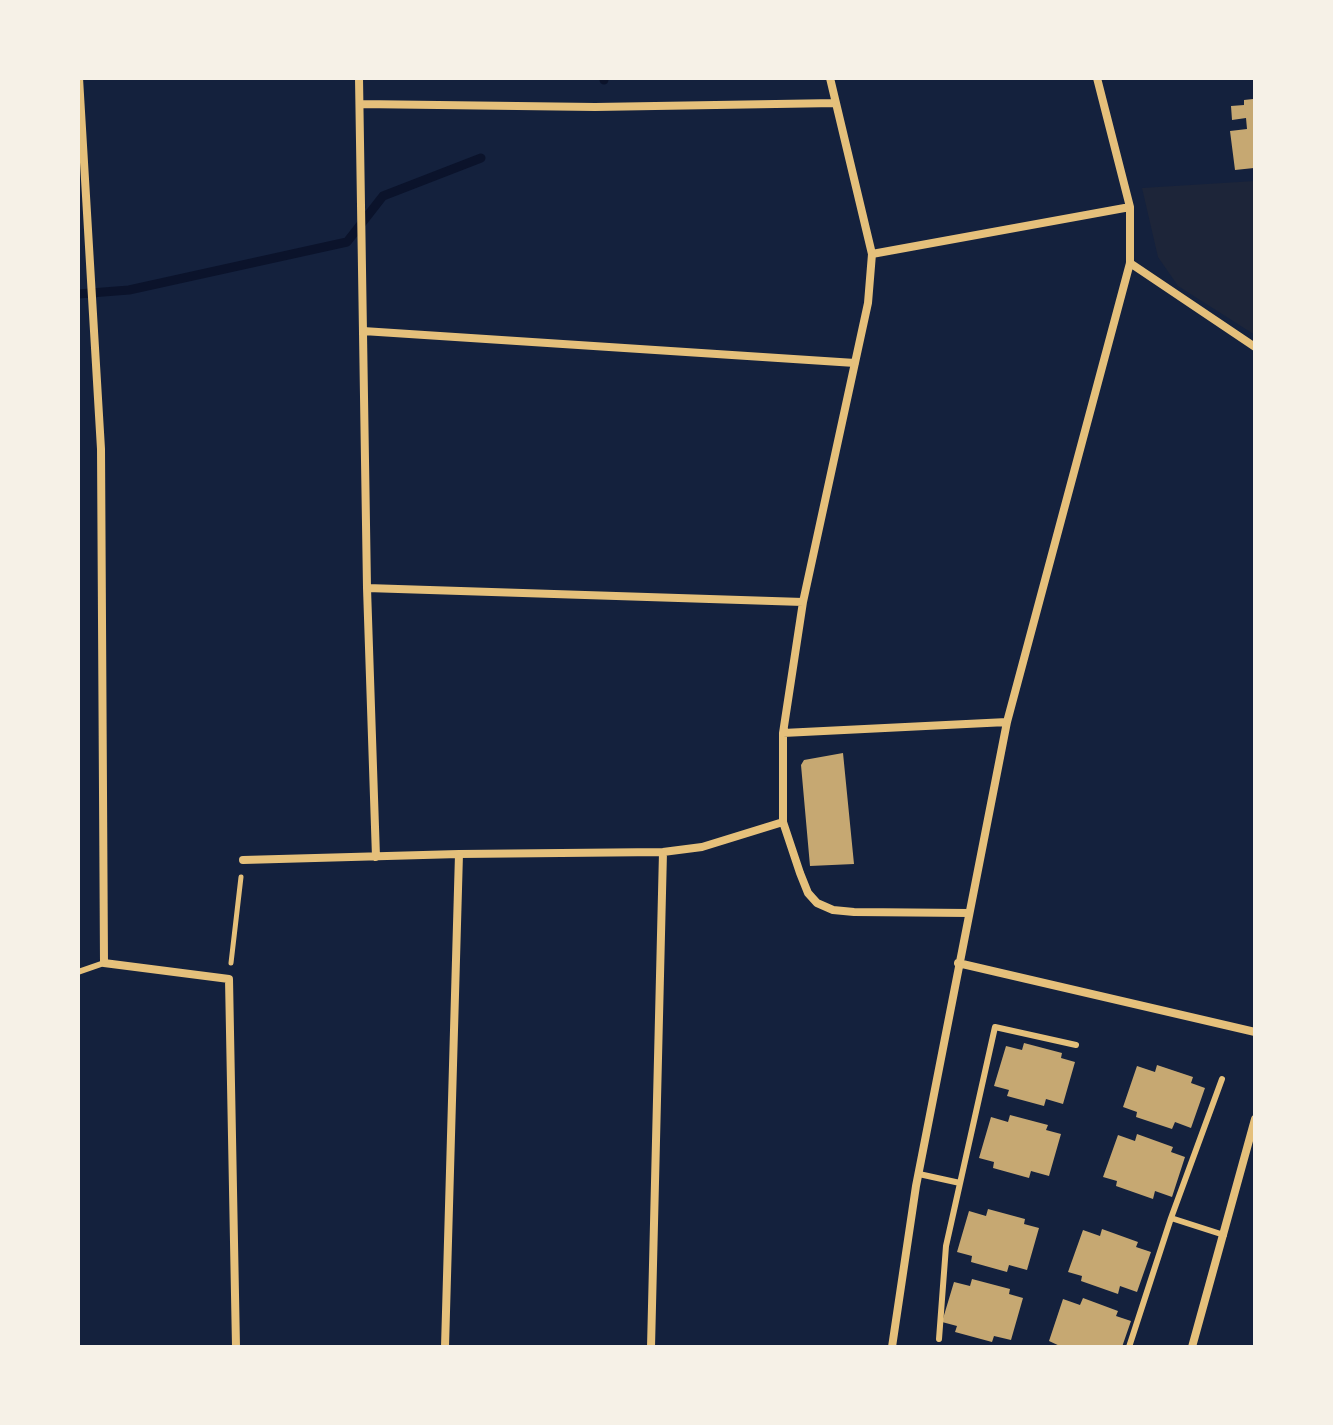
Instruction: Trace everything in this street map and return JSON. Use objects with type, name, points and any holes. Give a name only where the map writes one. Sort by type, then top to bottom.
[{"type":"street","points":[[79,78],[101,449],[104,963],[229,979],[236,1347]]},
{"type":"street","points":[[359,78],[367,588],[376,857]]},
{"type":"street","points":[[830,78],[872,254],[868,303],[803,602],[783,733],[783,822],[808,893],[817,903],[833,910],[854,912],[969,913]]},
{"type":"street","points":[[892,1347],[919,1174],[1007,722],[1130,263],[1130,207],[1097,78]]},
{"type":"street","points":[[360,104],[595,107],[836,103]]},
{"type":"street","points":[[872,254],[1130,207]]},
{"type":"street","points":[[1130,263],[1255,347]]},
{"type":"street","points":[[363,331],[855,363]]},
{"type":"street","points":[[367,588],[803,602]]},
{"type":"street","points":[[783,733],[1007,722]]},
{"type":"street","points":[[243,860],[663,852],[702,847],[783,822]]},
{"type":"street","points":[[651,1347],[663,852]]},
{"type":"street","points":[[445,1347],[459,854]]},
{"type":"street","points":[[958,963],[1255,1032]]},
{"type":"street","points":[[1192,1347],[1255,1119]]},
{"type":"lane","points":[[78,972],[104,963]]},
{"type":"lane","points":[[939,1339],[946,1246],[995,1027],[1076,1045]]},
{"type":"lane","points":[[1129,1347],[1171,1218],[1222,1079]]},
{"type":"lane","points":[[919,1174],[960,1183]]},
{"type":"lane","points":[[1171,1218],[1224,1235]]},
{"type":"path","points":[[229,979],[243,860]]},
{"type":"shaded area","points":[[1255,181],[1255,335],[1178,286],[1158,257],[1142,188]]},
{"type":"building","points":[[1253,99],[1254,168],[1235,170],[1230,131],[1247,129],[1246,118],[1232,120],[1231,106],[1244,105],[1244,100]]},
{"type":"building","points":[[843,753],[854,864],[810,866],[801,765],[804,760]]},
{"type":"building","points":[[1024,1043],[1062,1053],[1061,1058],[1075,1062],[1063,1104],[1046,1099],[1044,1106],[1007,1096],[1009,1090],[994,1086],[1006,1046],[1022,1050]]},
{"type":"building","points":[[1157,1065],[1193,1077],[1191,1083],[1205,1088],[1191,1128],[1175,1122],[1172,1129],[1136,1117],[1137,1112],[1123,1107],[1137,1066],[1155,1072]]},
{"type":"building","points":[[1010,1115],[1048,1125],[1046,1130],[1061,1134],[1049,1176],[1031,1171],[1029,1178],[993,1168],[994,1162],[979,1158],[991,1117],[1008,1122]]},
{"type":"building","points":[[1137,1134],[1173,1147],[1171,1152],[1185,1157],[1172,1197],[1155,1191],[1153,1199],[1116,1186],[1117,1181],[1103,1177],[1118,1135],[1135,1141]]},
{"type":"building","points":[[988,1209],[1025,1219],[1024,1224],[1039,1228],[1027,1270],[1009,1265],[1007,1272],[971,1262],[972,1256],[957,1252],[969,1211],[986,1216]]},
{"type":"building","points":[[1102,1229],[1138,1242],[1136,1247],[1151,1252],[1137,1292],[1120,1286],[1118,1294],[1081,1281],[1082,1276],[1068,1272],[1083,1230],[1100,1236]]},
{"type":"building","points":[[972,1279],[1010,1289],[1009,1294],[1023,1298],[1011,1340],[994,1336],[992,1342],[955,1332],[957,1326],[942,1322],[954,1282],[970,1286]]},
{"type":"building","points":[[1083,1298],[1118,1311],[1116,1316],[1131,1321],[1122,1347],[1062,1347],[1049,1341],[1063,1299],[1080,1305]]},
{"type":"waterway","points":[[78,294],[129,290],[347,242],[383,196],[481,158]]}]
